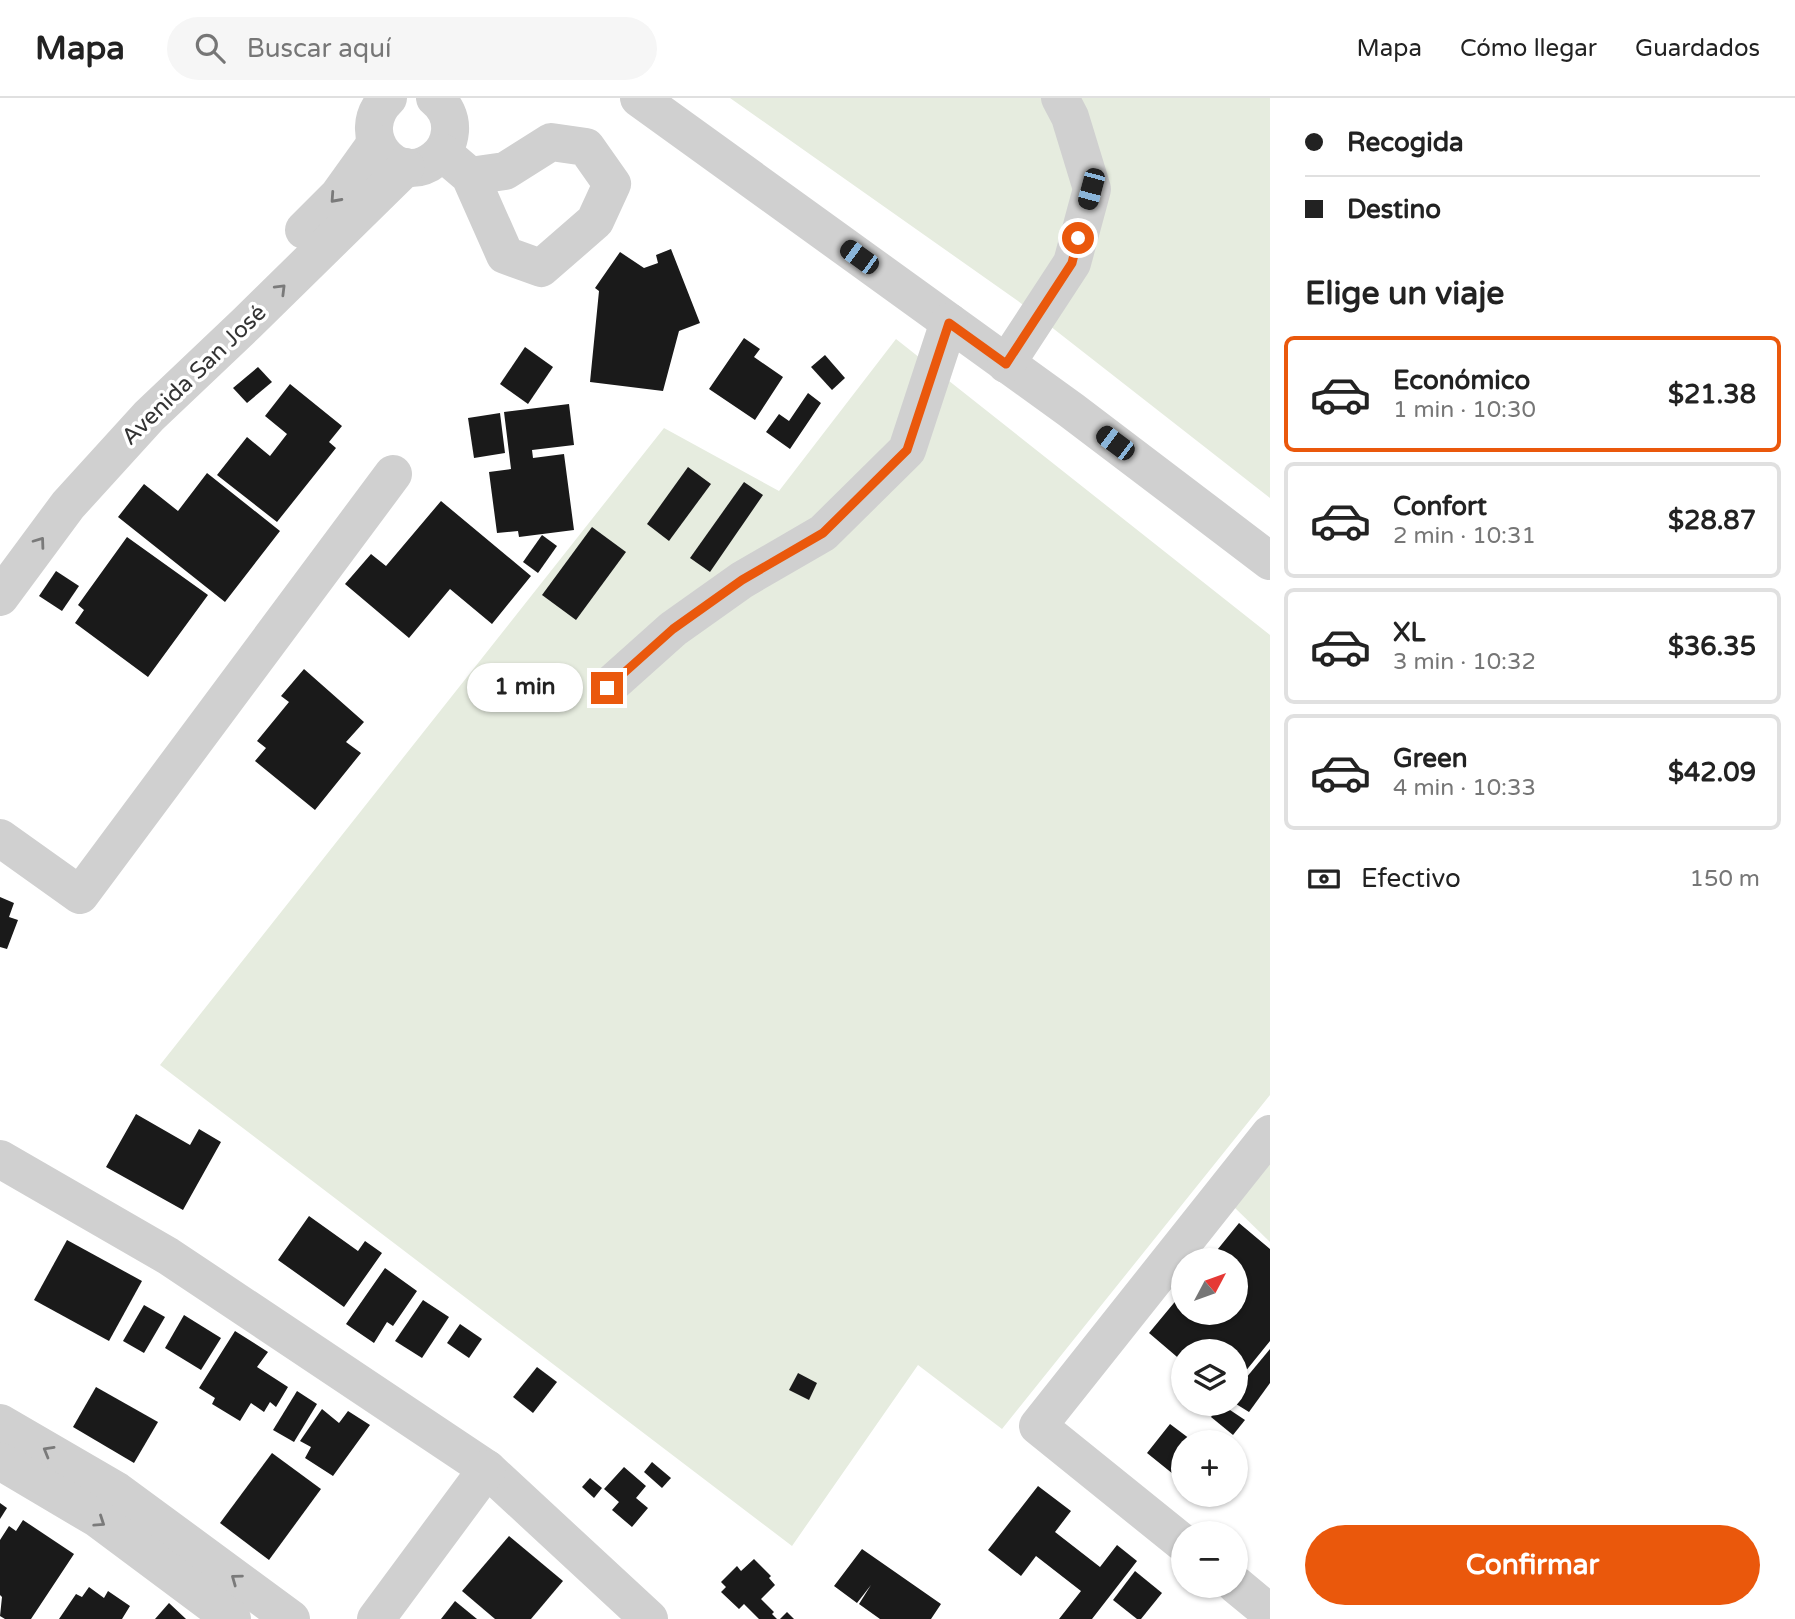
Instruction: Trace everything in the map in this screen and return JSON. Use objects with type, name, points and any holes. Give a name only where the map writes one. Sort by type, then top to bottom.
[{"type":"street","points":[[388,98],[381,104],[375,117],[373,130],[376,143],[383,155],[406,167],[420,167],[432,162],[456,164],[449,141],[451,127],[447,103]]},
{"type":"street","points":[[639,98],[1006,364],[1269,561]]},
{"type":"street","points":[[1006,364],[1072,263],[1091,189],[1070,117],[1060,98]]},
{"type":"street","name":"Avenida San José","points":[[0,553],[47,489],[131,397],[229,305],[338,196],[376,143]]},
{"type":"street","name":"Avenida San José","points":[[0,597],[68,505],[149,416],[406,167]]},
{"type":"street","points":[[607,688],[673,629],[742,580],[823,533],[907,450],[949,323]]},
{"type":"street","points":[[0,838],[80,895],[393,474]]},
{"type":"street","points":[[1171,1533],[1038,1426],[1270,1134]]},
{"type":"street","points":[[0,1159],[168,1256],[487,1469],[649,1619]]},
{"type":"street","points":[[0,1423],[117,1491],[291,1619]]},
{"type":"street","points":[[0,1461],[98,1520],[232,1619]]},
{"type":"street","points":[[376,1619],[487,1469]]},
{"type":"street","points":[[1248,1596],[1270,1614]]},
{"type":"shaded area","points":[[730,98],[1270,98],[1270,498],[1018,301]]},
{"type":"shaded area","points":[[896,339],[1270,635],[1270,1095],[1002,1429],[918,1365],[792,1546],[160,1065],[664,428],[779,491]]},
{"type":"shaded area","points":[[1270,1158],[1270,1242],[1232,1205]]},
{"type":"building","points":[[671,249],[700,323],[679,331],[663,391],[590,382],[599,291],[595,288],[620,252],[644,268],[658,263],[656,255]]},
{"type":"building","points":[[744,338],[760,349],[754,357],[783,377],[755,420],[709,389]]},
{"type":"building","points":[[525,347],[553,367],[528,404],[500,384]]},
{"type":"building","points":[[825,355],[845,378],[832,390],[811,367]]},
{"type":"building","points":[[258,367],[272,382],[247,403],[233,388]]},
{"type":"building","points":[[290,384],[342,426],[329,442],[336,448],[277,522],[217,475],[247,437],[270,456],[287,434],[265,416]]},
{"type":"building","points":[[808,393],[821,403],[790,449],[766,432],[779,414],[789,421]]},
{"type":"building","points":[[569,404],[574,445],[532,450],[533,458],[564,454],[574,530],[519,537],[518,531],[497,533],[489,472],[511,469],[504,412]]},
{"type":"building","points":[[500,413],[505,453],[474,458],[468,418]]},
{"type":"building","points":[[688,467],[711,484],[669,541],[647,524]]},
{"type":"building","points":[[207,473],[280,531],[225,602],[118,517],[144,484],[178,511]]},
{"type":"building","points":[[744,482],[763,495],[710,572],[690,558]]},
{"type":"building","points":[[441,501],[531,576],[492,624],[450,589],[409,638],[345,584],[371,554],[386,566]]},
{"type":"building","points":[[592,527],[626,552],[576,620],[542,595]]},
{"type":"building","points":[[542,535],[557,546],[538,573],[523,562]]},
{"type":"building","points":[[127,537],[208,595],[148,677],[75,623],[84,610],[78,605]]},
{"type":"building","points":[[56,571],[79,586],[62,611],[39,596]]},
{"type":"building","points":[[304,669],[364,722],[346,742],[361,753],[315,810],[255,761],[266,748],[257,741],[289,702],[281,696]]},
{"type":"building","points":[[0,897],[14,903],[9,917],[18,920],[7,949],[0,947]]},
{"type":"building","points":[[136,1114],[190,1145],[199,1129],[221,1142],[183,1210],[106,1167]]},
{"type":"building","points":[[309,1216],[358,1251],[365,1241],[382,1253],[344,1307],[278,1260]]},
{"type":"building","points":[[1239,1223],[1270,1249],[1270,1341],[1248,1368],[1248,1339],[1171,1339],[1171,1352],[1149,1333],[1171,1306],[1171,1325],[1248,1325],[1248,1248],[1219,1248]]},
{"type":"building","points":[[67,1240],[142,1281],[109,1341],[34,1300]]},
{"type":"building","points":[[385,1268],[417,1291],[393,1326],[387,1322],[374,1343],[346,1324]]},
{"type":"building","points":[[423,1300],[449,1317],[422,1358],[395,1341]]},
{"type":"building","points":[[144,1305],[165,1317],[144,1353],[123,1341]]},
{"type":"building","points":[[184,1315],[221,1338],[201,1370],[165,1348]]},
{"type":"building","points":[[460,1324],[482,1339],[469,1358],[447,1343]]},
{"type":"building","points":[[235,1331],[268,1352],[257,1367],[288,1387],[276,1407],[270,1402],[264,1412],[251,1403],[240,1421],[212,1404],[215,1398],[199,1388]]},
{"type":"building","points":[[1270,1349],[1270,1383],[1249,1412],[1248,1411],[1248,1376]]},
{"type":"building","points":[[537,1367],[557,1382],[533,1413],[513,1397]]},
{"type":"building","points":[[798,1373],[817,1383],[809,1400],[789,1390]]},
{"type":"building","points":[[96,1387],[158,1422],[134,1463],[73,1427]]},
{"type":"building","points":[[297,1391],[317,1404],[294,1442],[273,1430]]},
{"type":"building","points":[[322,1409],[339,1423],[348,1411],[370,1425],[333,1476],[305,1458],[311,1447],[300,1441]]},
{"type":"building","points":[[1239,1416],[1245,1420],[1237,1430],[1227,1430],[1211,1417]]},
{"type":"building","points":[[1170,1424],[1178,1430],[1171,1430],[1171,1472],[1147,1453]]},
{"type":"building","points":[[272,1453],[321,1489],[269,1560],[220,1523]]},
{"type":"building","points":[[652,1462],[671,1478],[662,1488],[644,1472]]},
{"type":"building","points":[[624,1467],[646,1486],[636,1498],[648,1508],[632,1527],[612,1510],[619,1502],[604,1489]]},
{"type":"building","points":[[590,1478],[602,1488],[594,1498],[582,1487]]},
{"type":"building","points":[[1038,1486],[1071,1511],[1055,1532],[1100,1567],[1117,1545],[1137,1561],[1092,1619],[1059,1619],[1081,1591],[1036,1556],[1021,1576],[988,1550]]},
{"type":"building","points":[[0,1503],[7,1508],[0,1519]]},
{"type":"building","points":[[23,1520],[74,1554],[31,1619],[5,1619],[0,1616],[0,1540],[9,1526],[16,1531]]},
{"type":"building","points":[[509,1536],[563,1581],[531,1619],[495,1619],[462,1591]]},
{"type":"building","points":[[862,1549],[941,1604],[931,1619],[880,1619],[859,1604],[871,1585],[857,1603],[834,1586]]},
{"type":"building","points":[[754,1559],[771,1576],[769,1578],[775,1585],[761,1599],[777,1619],[759,1619],[744,1604],[739,1609],[721,1592],[726,1587],[721,1582],[737,1566],[741,1571]]},
{"type":"building","points":[[1135,1571],[1162,1593],[1141,1619],[1137,1619],[1113,1600]]},
{"type":"building","points":[[89,1587],[104,1598],[108,1591],[130,1606],[122,1619],[59,1619],[76,1594],[82,1597]]},
{"type":"building","points":[[455,1601],[477,1619],[441,1619]]},
{"type":"building","points":[[169,1603],[186,1619],[155,1619]]},
{"type":"building","points":[[787,1612],[794,1619],[780,1619]]},
{"type":"route","points":[[607,688],[673,629],[742,580],[823,533],[907,450],[949,323],[1006,364],[1072,263],[1078,238]]}]
